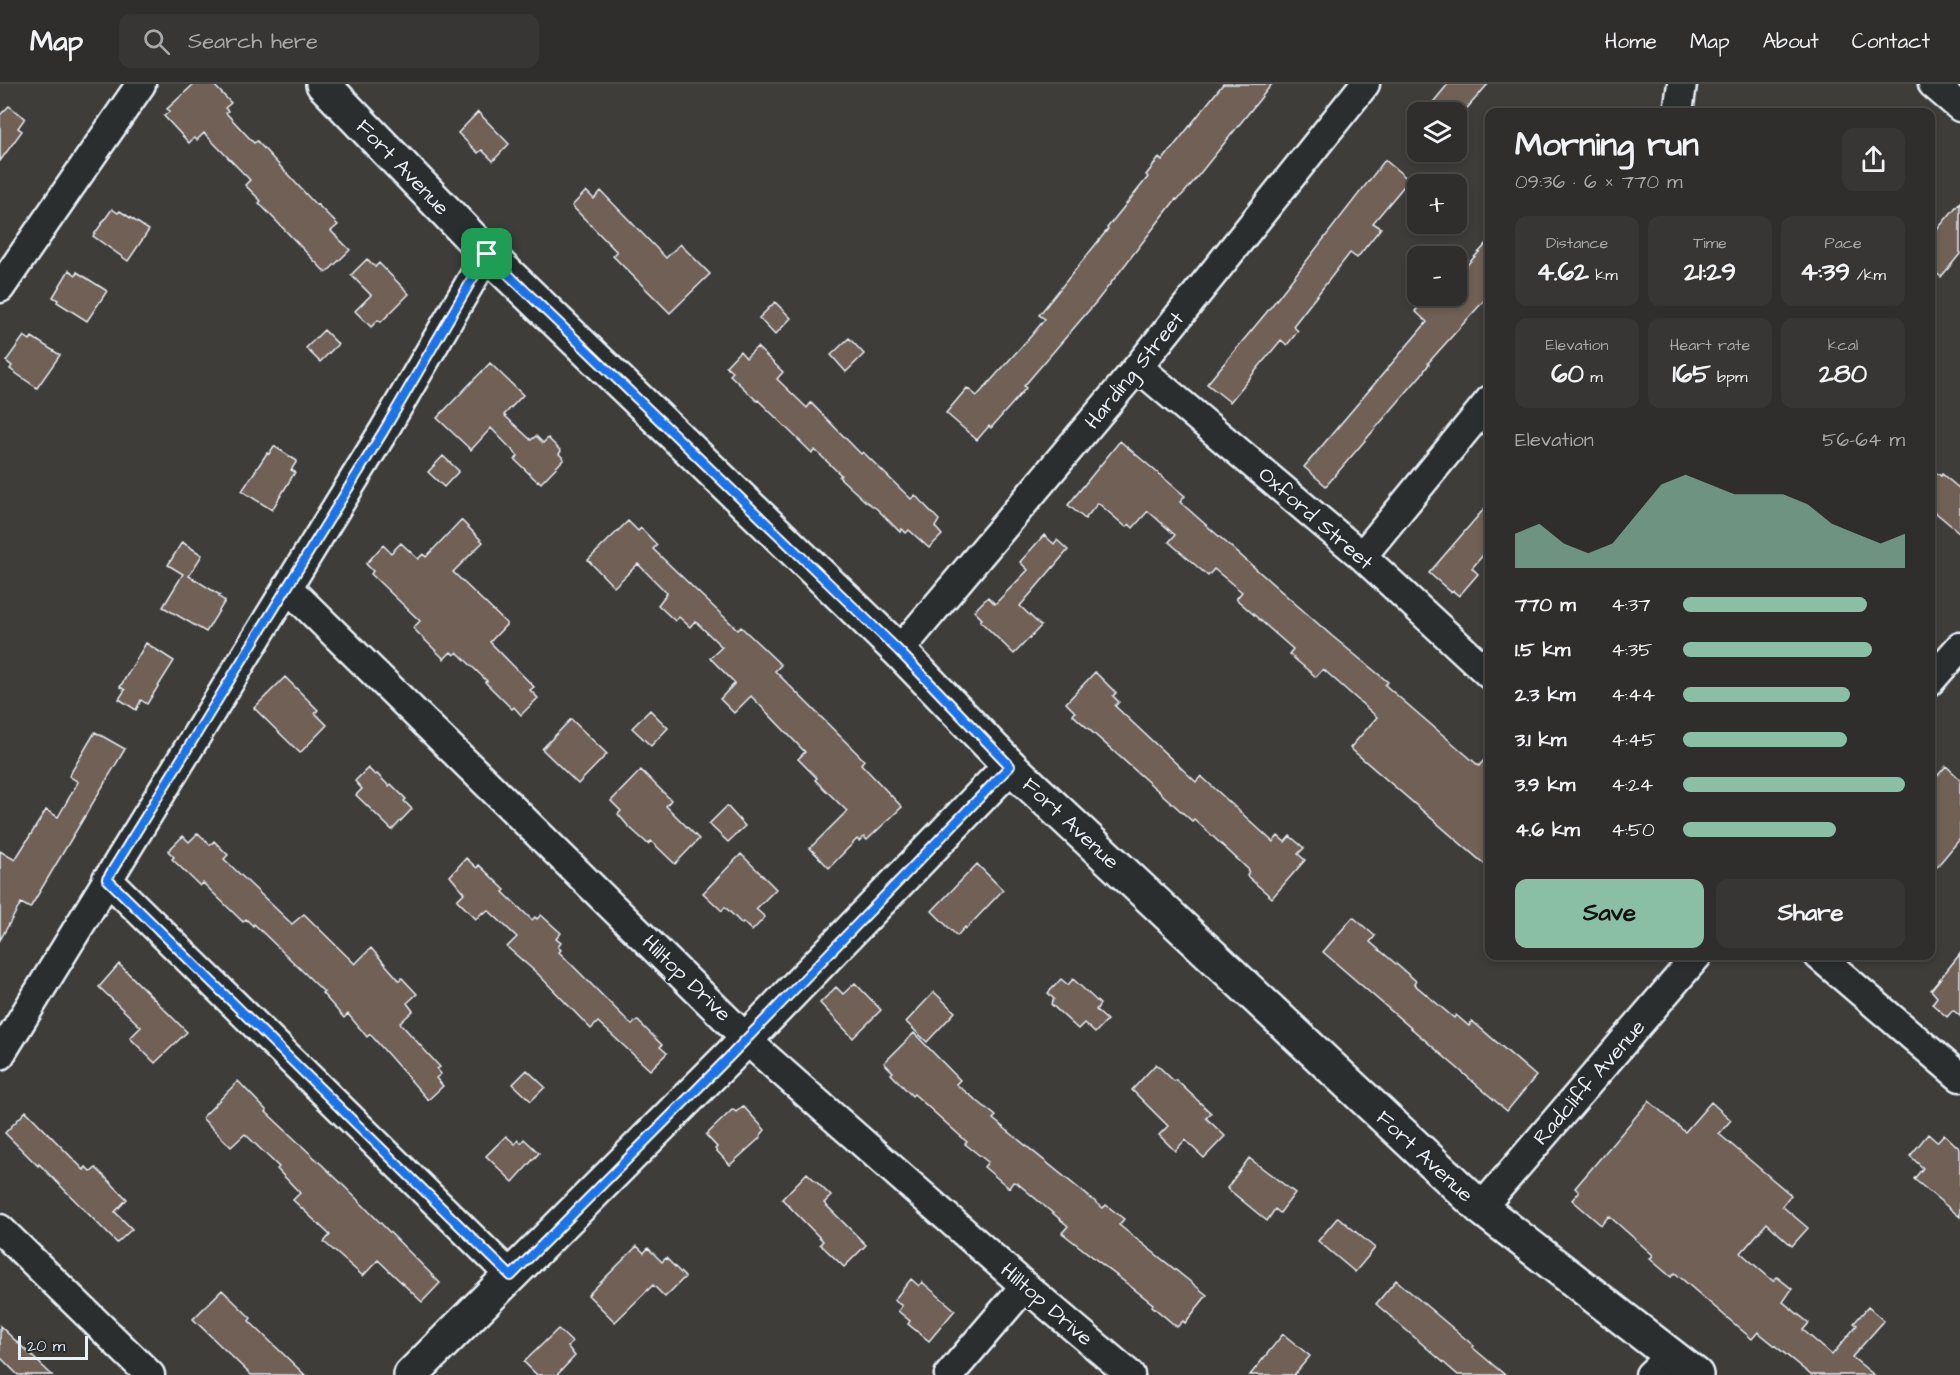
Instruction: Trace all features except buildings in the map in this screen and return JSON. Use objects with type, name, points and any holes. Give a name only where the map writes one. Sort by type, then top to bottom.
[{"type":"main road","name":"Fort Avenue","points":[[323,84],[487,254],[899,651],[1010,766],[1481,1208],[1660,1365],[1696,1375]]},
{"type":"main road","points":[[411,1375],[748,1038],[1010,766]]},
{"type":"street","points":[[0,288],[141,84]]},
{"type":"street","name":"Harding Street","points":[[899,651],[1138,367],[1365,84]]},
{"type":"street","points":[[1679,108],[1682,84]]},
{"type":"street","points":[[1933,84],[1960,107]]},
{"type":"street","points":[[0,1055],[383,432],[487,254]]},
{"type":"street","name":"Oxford Street","points":[[1138,367],[1362,556],[1485,670]]},
{"type":"street","points":[[1362,556],[1485,406]]},
{"type":"street","name":"Hilltop Drive","points":[[287,587],[761,1053],[1025,1286],[1130,1375]]},
{"type":"street","points":[[1935,675],[1960,647]]},
{"type":"street","points":[[107,879],[511,1276]]},
{"type":"street","name":"Radcliff Avenue","points":[[1481,1208],[1694,960]]},
{"type":"street","points":[[1824,960],[1960,1077]]},
{"type":"street","points":[[0,1229],[150,1375]]},
{"type":"street","points":[[949,1375],[1025,1286]]},
{"type":"route","points":[[487,254],[899,651],[1010,766],[729,1057],[511,1276],[107,879],[383,432],[487,254]]}]
